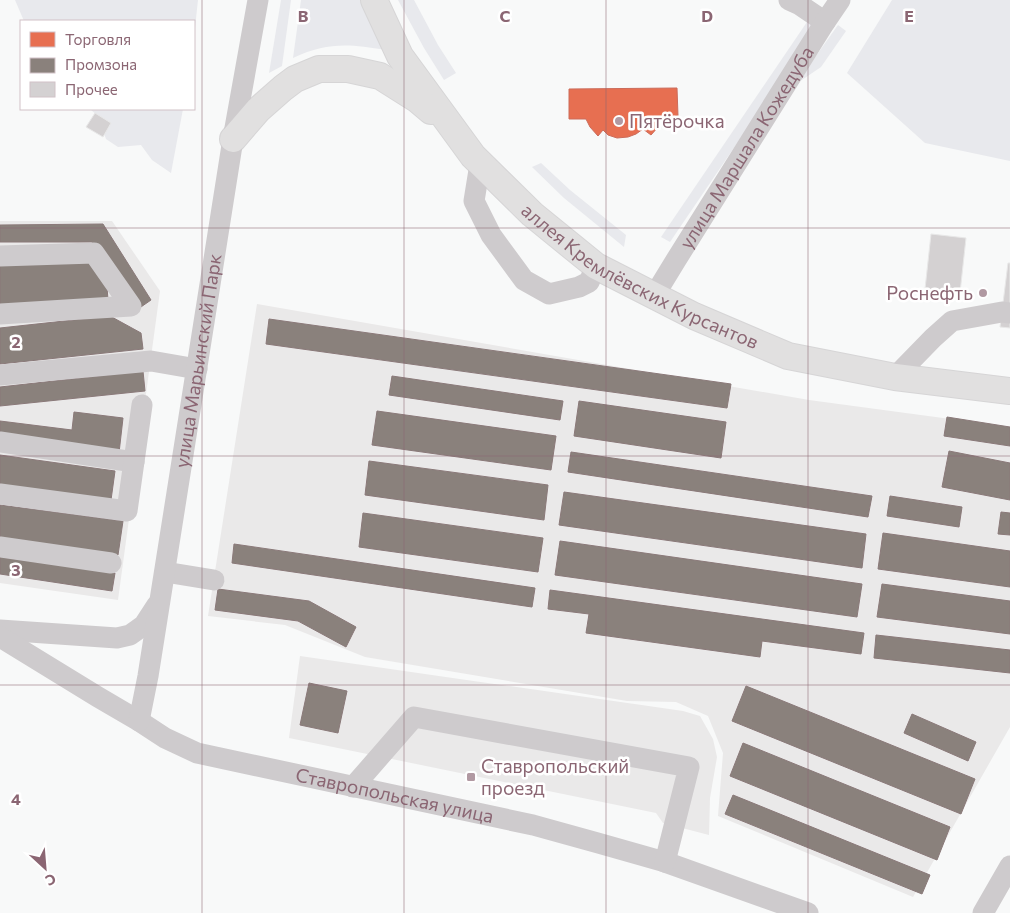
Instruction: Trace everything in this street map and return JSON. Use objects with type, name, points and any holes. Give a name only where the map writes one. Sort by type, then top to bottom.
[{"type":"main road","name":"аллея Кремлёвских Курсантов","points":[[374,0],[400,56],[473,156],[532,214],[596,266],[694,316],[788,356],[895,377],[1010,391]]},
{"type":"main road","points":[[233,139],[258,110],[283,88],[295,79],[319,70],[348,69],[380,76],[418,100],[450,125]]},
{"type":"street","name":"улица Марьинский Парк","points":[[139,721],[165,572],[233,139],[258,0]]},
{"type":"street","points":[[789,0],[825,22]]},
{"type":"street","name":"улица Маршала Кожедуба","points":[[654,296],[840,0]]},
{"type":"street","points":[[480,164],[474,202],[491,234],[524,280],[549,294],[579,287],[588,282],[596,266]]},
{"type":"street","points":[[0,256],[94,253],[131,306],[0,314]]},
{"type":"street","points":[[895,377],[952,321],[1002,312],[1010,313]]},
{"type":"street","points":[[0,375],[151,361],[197,369]]},
{"type":"street","points":[[0,494],[127,511],[142,405]]},
{"type":"street","points":[[0,442],[134,462]]},
{"type":"street","points":[[0,547],[111,563]]},
{"type":"street","points":[[165,572],[214,580]]},
{"type":"street","points":[[0,630],[117,638],[130,635],[144,625],[160,600]]},
{"type":"street","name":"Ставропольская улица","points":[[0,637],[165,738],[197,753],[533,825],[664,862],[808,913]]},
{"type":"street","points":[[354,787],[414,717],[689,768],[664,862]]},
{"type":"street","points":[[983,913],[1010,866]]},
{"type":"shaded area","points":[[15,0],[198,0],[195,28],[195,20],[24,20]]},
{"type":"shaded area","points":[[281,0],[291,0],[282,66],[269,73]]},
{"type":"shaded area","points":[[301,0],[362,0],[386,50],[360,46],[338,46],[317,49],[293,58]]},
{"type":"shaded area","points":[[398,0],[414,0],[438,45],[456,73],[444,80]]},
{"type":"shaded area","points":[[892,0],[1010,0],[1010,161],[925,143],[847,73]]},
{"type":"shaded area","points":[[809,19],[818,24],[670,242],[661,237]]},
{"type":"shaded area","points":[[838,25],[846,31],[821,67],[796,84]]},
{"type":"shaded area","points":[[91,110],[183,110],[171,173],[152,160],[141,145],[118,147],[106,139],[98,116]]},
{"type":"shaded area","points":[[541,163],[570,190],[626,235],[624,247],[564,198],[532,167]]},
{"type":"shaded area","points":[[0,221],[112,221],[160,291],[118,600],[0,583]]},
{"type":"shaded area","points":[[257,304],[809,400],[1010,427],[1010,727],[913,897],[718,816],[723,753],[708,716],[676,702],[627,701],[365,657],[285,625],[208,616]]},
{"type":"shaded area","points":[[300,656],[683,711],[700,716],[713,739],[717,757],[710,798],[709,835],[663,823],[656,813],[289,738]]},
{"type":"building: Торговля","points":[[677,88],[678,116],[661,117],[659,126],[651,135],[643,129],[628,137],[617,138],[608,135],[603,130],[598,136],[586,119],[569,119],[569,89]]},
{"type":"building: Промзона","points":[[103,224],[151,300],[138,309],[92,242],[0,242],[0,225]]},
{"type":"building: Промзона","points":[[86,259],[107,287],[108,300],[0,306],[0,264]]},
{"type":"building: Промзона","points":[[110,316],[141,333],[143,349],[0,364],[0,328]]},
{"type":"building: Промзона","points":[[269,319],[731,384],[727,408],[266,344]]},
{"type":"building: Промзона","points":[[143,371],[145,391],[0,406],[0,387]]},
{"type":"building: Промзона","points":[[392,376],[563,401],[560,420],[389,395]]},
{"type":"building: Промзона","points":[[579,401],[726,422],[721,458],[574,436]]},
{"type":"building: Промзона","points":[[377,411],[556,436],[551,470],[372,445]]},
{"type":"building: Промзона","points":[[74,412],[123,418],[119,453],[0,438],[0,421],[72,430]]},
{"type":"building: Промзона","points":[[947,417],[1010,427],[1010,446],[944,436]]},
{"type":"building: Промзона","points":[[949,451],[1010,463],[1010,500],[942,487]]},
{"type":"building: Промзона","points":[[571,452],[872,496],[868,517],[568,472]]},
{"type":"building: Промзона","points":[[0,455],[115,471],[111,500],[0,485]]},
{"type":"building: Промзона","points":[[369,461],[548,485],[544,520],[365,495]]},
{"type":"building: Промзона","points":[[564,492],[866,534],[862,568],[559,525]]},
{"type":"building: Промзона","points":[[890,496],[962,507],[959,527],[887,516]]},
{"type":"building: Промзона","points":[[0,505],[123,521],[118,555],[0,539]]},
{"type":"building: Промзона","points":[[1001,512],[1010,513],[1010,535],[998,534]]},
{"type":"building: Промзона","points":[[363,513],[543,538],[538,572],[359,547]]},
{"type":"building: Промзона","points":[[883,533],[1010,551],[1010,587],[878,569]]},
{"type":"building: Промзона","points":[[560,541],[862,584],[857,617],[555,575]]},
{"type":"building: Промзона","points":[[234,544],[535,588],[532,607],[232,563]]},
{"type":"building: Промзона","points":[[0,557],[115,573],[112,591],[0,574]]},
{"type":"building: Промзона","points":[[882,584],[1010,601],[1010,634],[877,617]]},
{"type":"building: Промзона","points":[[218,589],[309,601],[356,627],[346,647],[298,621],[215,610]]},
{"type":"building: Промзона","points":[[550,590],[864,633],[861,654],[762,641],[760,657],[586,633],[589,614],[548,609]]},
{"type":"building: Промзона","points":[[876,635],[1010,650],[1010,673],[874,658]]},
{"type":"building: Промзона","points":[[309,683],[347,691],[338,733],[300,725]]},
{"type":"building: Промзона","points":[[746,686],[975,779],[961,814],[732,721]]},
{"type":"building: Промзона","points":[[912,714],[976,742],[968,761],[904,733]]},
{"type":"building: Промзона","points":[[743,743],[950,827],[937,860],[730,776]]},
{"type":"building: Промзона","points":[[733,795],[930,875],[922,894],[725,814]]},
{"type":"building: Прочее","points":[[95,113],[111,123],[103,137],[86,127]]},
{"type":"building: Прочее","points":[[931,234],[966,238],[960,293],[925,289]]},
{"type":"building: Прочее","points":[[1008,263],[1010,263],[1010,328],[1000,327]]},
{"type":"place","name":"Пятёрочка","points":[[619,121]]},
{"type":"place","name":"Роснефть","points":[[983,293]]},
{"type":"place","name":"Ставропольский проезд","points":[[471,777]]}]
